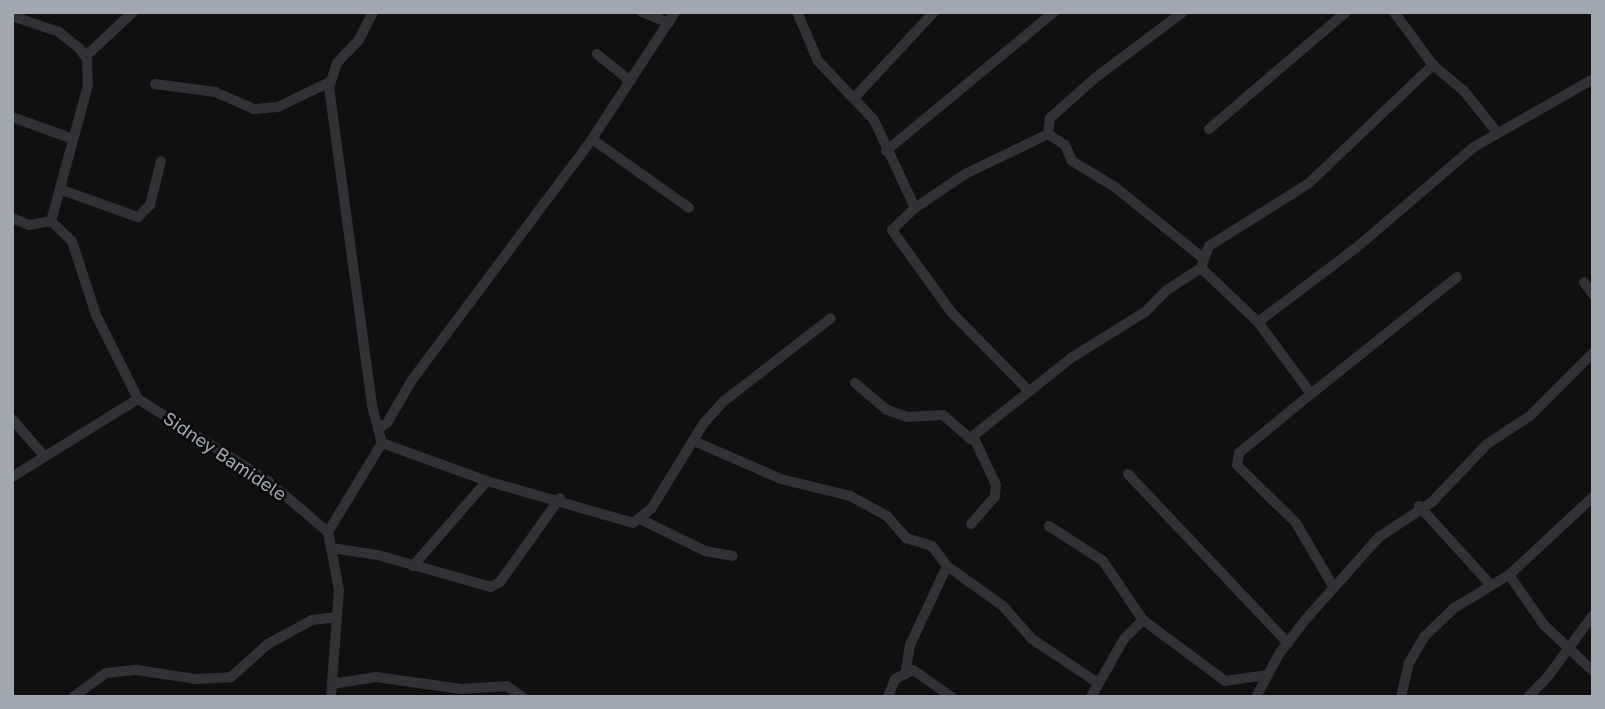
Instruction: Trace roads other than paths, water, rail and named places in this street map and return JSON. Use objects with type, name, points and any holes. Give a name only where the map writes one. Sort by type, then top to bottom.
[{"type":"street","points":[[86,57],[133,12]]},
{"type":"street","points":[[155,84],[215,92],[254,109],[278,107],[330,82],[373,12]]},
{"type":"street","points":[[642,12],[668,23]]},
{"type":"street","points":[[378,429],[387,424],[412,380],[592,139],[675,12]]},
{"type":"street","points":[[797,12],[818,61],[874,120],[886,151],[915,208]]},
{"type":"street","points":[[854,98],[934,12]]},
{"type":"street","points":[[886,151],[1054,12]]},
{"type":"street","points":[[1048,134],[1050,118],[1095,78],[1183,12]]},
{"type":"street","points":[[1209,129],[1346,12]]},
{"type":"street","points":[[1394,12],[1433,65],[1464,91],[1496,131]]},
{"type":"street","points":[[12,16],[59,32],[86,57],[88,85],[62,190],[51,221]]},
{"type":"street","points":[[597,54],[630,81]]},
{"type":"street","points":[[971,439],[1029,391],[1202,263],[1209,246],[1308,184],[1433,65]]},
{"type":"street","points":[[1258,323],[1496,131],[1593,79]]},
{"type":"street","points":[[330,82],[358,313],[382,443],[328,532],[339,590],[331,697]]},
{"type":"street","points":[[12,117],[73,139]]},
{"type":"street","points":[[1029,391],[952,313],[896,240],[892,230],[915,208],[965,174],[1048,134]]},
{"type":"street","points":[[1048,134],[1065,145],[1072,161],[1115,187],[1202,263],[1258,323],[1311,394]]},
{"type":"street","points":[[592,139],[689,208]]},
{"type":"street","points":[[62,190],[138,217],[150,205],[161,160]]},
{"type":"street","points":[[12,218],[29,225],[51,221]]},
{"type":"street","points":[[12,477],[92,424],[138,399],[96,315],[72,241],[51,221]]},
{"type":"street","points":[[1333,586],[1296,523],[1237,464],[1239,453],[1457,277]]},
{"type":"street","points":[[1584,282],[1593,295]]},
{"type":"street","points":[[640,519],[729,396],[831,318]]},
{"type":"street","points":[[1258,693],[1266,675],[1287,643],[1333,586],[1355,569],[1379,537],[1419,506],[1432,502],[1491,441],[1530,416],[1593,353]]},
{"type":"street","points":[[855,383],[887,411],[906,417],[943,415],[971,439],[996,485],[995,496],[971,524]]},
{"type":"street","name":"Sidney Bamidele","points":[[138,399],[268,481],[328,532]]},
{"type":"street","points":[[12,419],[45,457]]},
{"type":"street","points":[[694,441],[781,479],[850,496],[887,516],[906,538],[932,546],[947,566],[1003,606],[1032,639],[1098,682]]},
{"type":"street","points":[[382,443],[487,481],[560,498],[626,522],[640,519],[695,546],[733,556]]},
{"type":"street","points":[[1128,474],[1287,643]]},
{"type":"street","points":[[413,566],[487,481]]},
{"type":"street","points":[[547,495],[551,506]]},
{"type":"street","points":[[1401,697],[1417,645],[1454,608],[1509,575],[1593,497]]},
{"type":"street","points":[[332,548],[413,566],[480,586],[498,584],[551,506],[560,498]]},
{"type":"street","points":[[1419,506],[1491,585]]},
{"type":"street","points":[[1049,526],[1103,561],[1143,620],[1225,681],[1251,680],[1266,675]]},
{"type":"street","points":[[906,670],[910,645],[947,566]]},
{"type":"street","points":[[1509,575],[1569,650],[1593,671]]},
{"type":"street","points":[[1528,697],[1569,650],[1593,615]]},
{"type":"street","points":[[73,697],[97,676],[114,672],[231,677],[268,644],[312,620],[337,617]]},
{"type":"street","points":[[1091,697],[1124,639],[1143,620]]},
{"type":"street","points":[[888,697],[895,679],[906,670],[913,670],[952,697]]},
{"type":"street","points":[[332,684],[376,677],[461,689],[507,686],[522,697]]},
{"type":"street","points":[[1251,680],[1258,693]]}]
